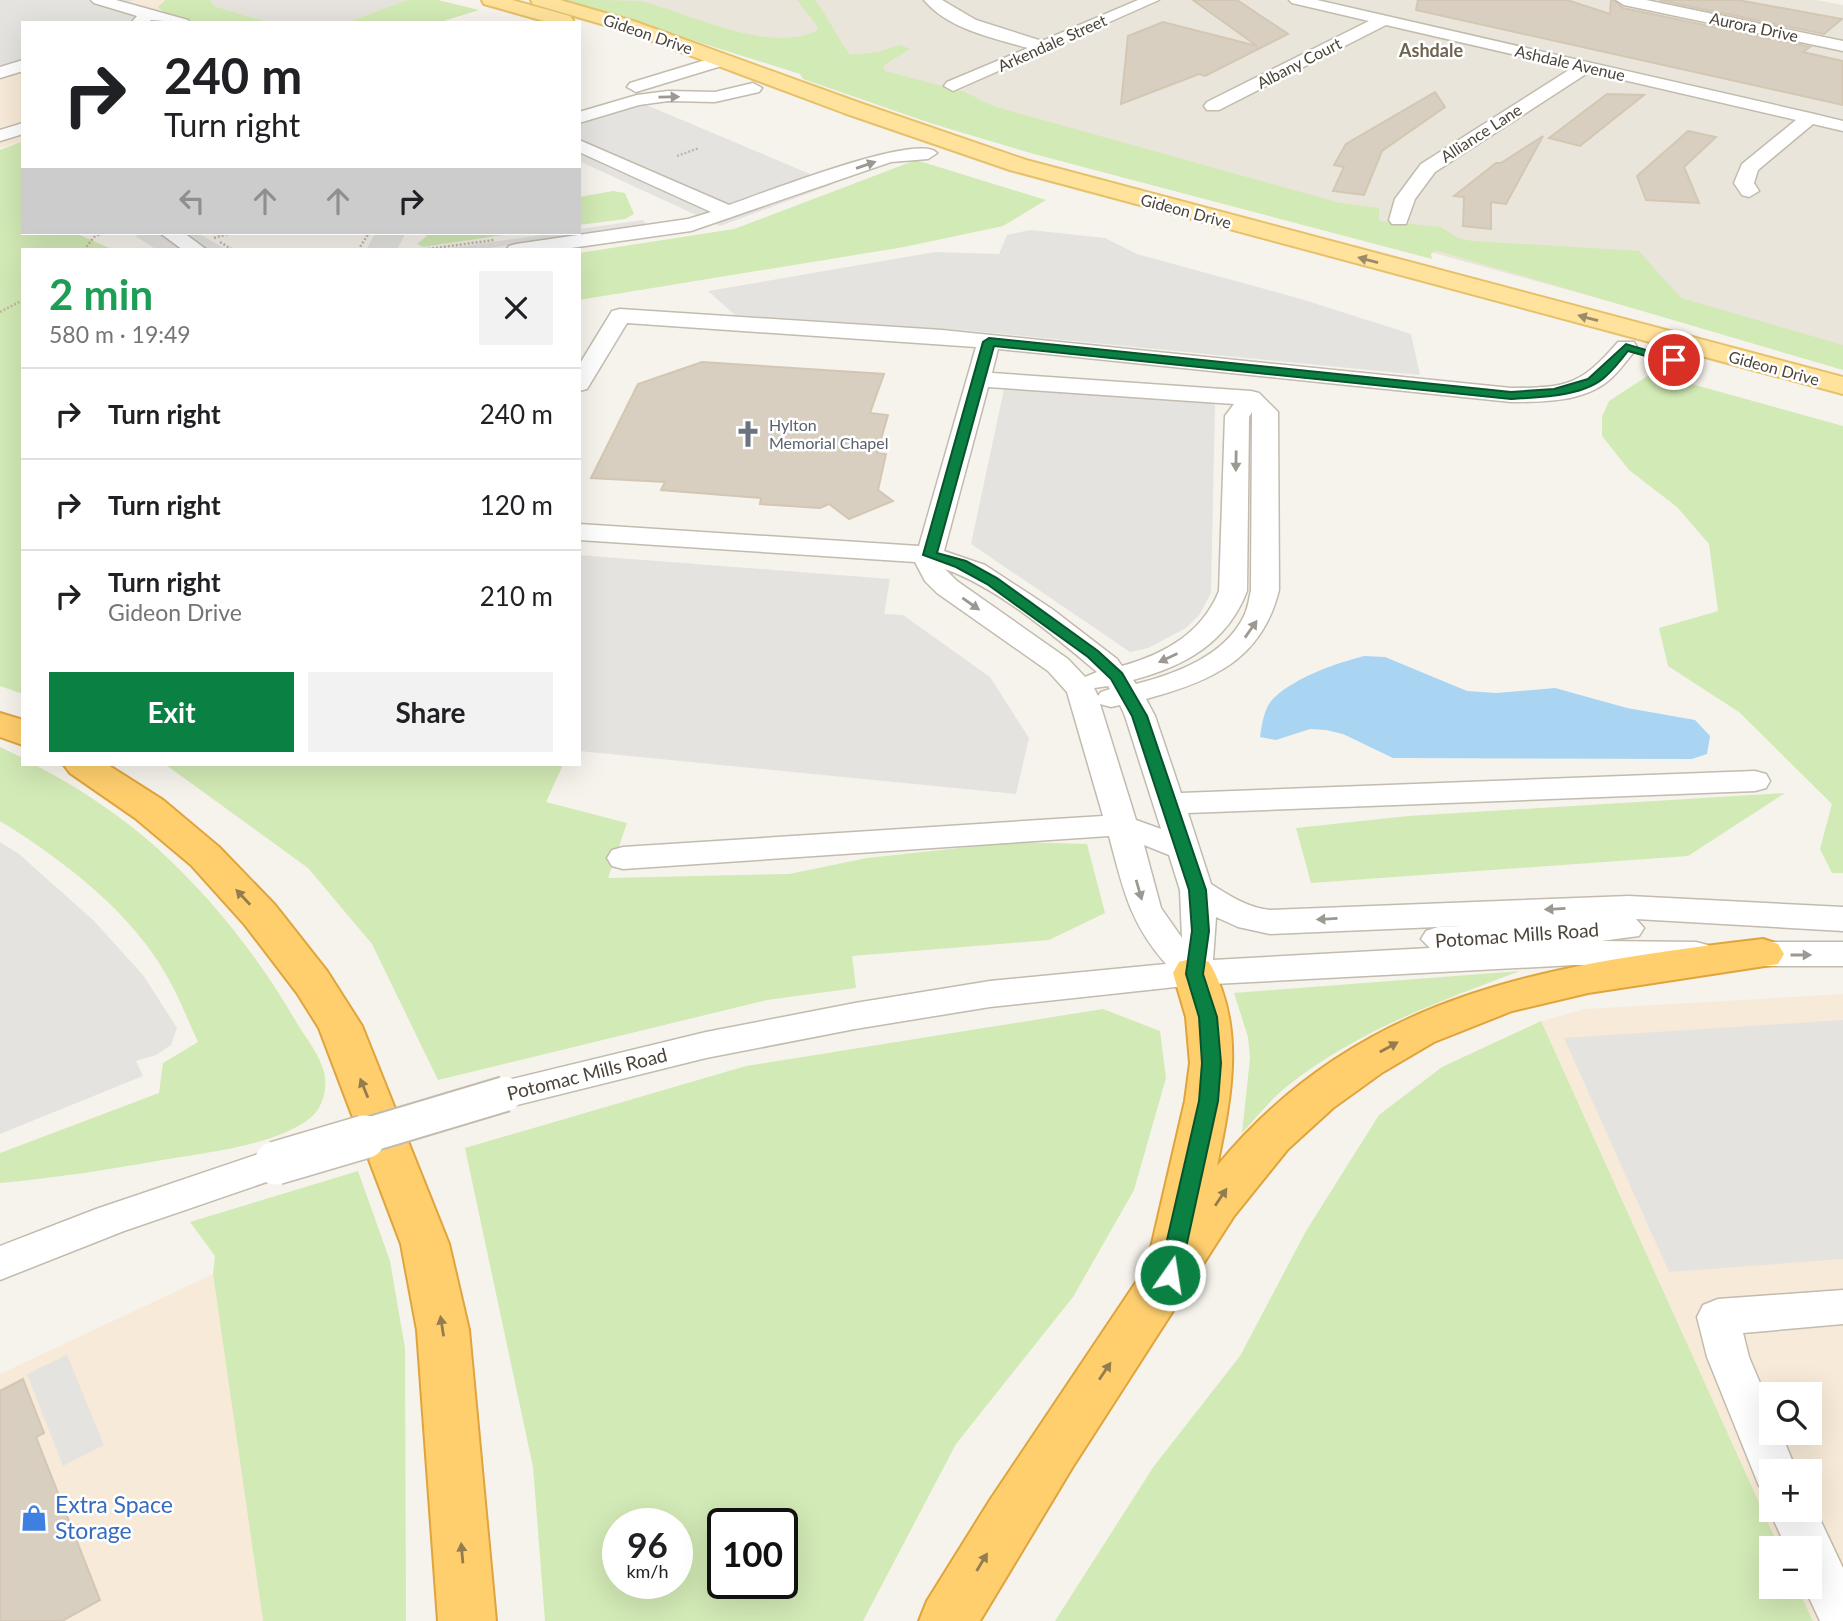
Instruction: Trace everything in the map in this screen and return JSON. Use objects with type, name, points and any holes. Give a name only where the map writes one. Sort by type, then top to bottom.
[{"type":"highway","points":[[0,724],[21,733]]},
{"type":"highway","points":[[84,766],[149,809],[205,856],[260,915],[312,982],[340,1026],[425,1244],[443,1330],[467,1621]]},
{"type":"highway","points":[[948,1621],[1035,1476],[1232,1181],[1319,1093],[1363,1062],[1420,1030],[1483,1005],[1590,976],[1763,954]]},
{"type":"highway","points":[[1170,1275],[1208,1101],[1212,1063],[1208,1017],[1194,974]]},
{"type":"main road","points":[[491,0],[564,21]]},
{"type":"main road","name":"Gideon Drive","points":[[540,0],[629,26],[711,64],[753,88],[928,153],[1110,208],[1632,339],[1843,386]]},
{"type":"main road","name":"Gideon Drive","points":[[581,27],[711,64],[1031,169],[1632,339],[1843,407]]},
{"type":"street","points":[[99,0],[175,21]]},
{"type":"street","points":[[932,0],[944,10],[979,27],[1044,47]]},
{"type":"street","name":"Arkendale Street","points":[[953,86],[1152,0]]},
{"type":"street","name":"Ashdale Avenue","points":[[1297,0],[1843,126]]},
{"type":"street","name":"Aurora Drive","points":[[1623,0],[1843,46]]},
{"type":"street","name":"Albany Court","points":[[1213,106],[1384,20]]},
{"type":"street","points":[[581,104],[711,64]]},
{"type":"street","points":[[0,73],[21,66]]},
{"type":"street","name":"Alliance Lane","points":[[1399,220],[1405,199],[1428,168],[1586,67]]},
{"type":"street","points":[[581,117],[637,100],[668,96],[715,97],[753,88]]},
{"type":"street","points":[[1749,191],[1744,183],[1749,168],[1810,118]]},
{"type":"street","points":[[0,136],[21,129]]},
{"type":"street","points":[[581,146],[730,213]]},
{"type":"street","points":[[509,244],[658,232],[730,213],[892,156],[928,153]]},
{"type":"street","points":[[176,235],[205,244]]},
{"type":"street","points":[[581,381],[620,316],[989,342],[1511,395],[1555,393],[1592,381],[1602,374],[1632,339]]},
{"type":"street","points":[[989,342],[928,561],[934,575],[947,587],[1058,665],[1081,693],[1106,769],[1144,909],[1166,942],[1194,974]]},
{"type":"street","points":[[979,379],[1251,398],[1237,416],[1233,590],[1226,611],[1207,634],[1192,646],[1155,664],[1123,685],[1081,693]]},
{"type":"street","points":[[581,532],[930,555],[961,564],[992,581],[1093,654],[1123,685],[1140,716],[1197,890],[1200,931],[1194,974]]},
{"type":"street","points":[[1106,769],[1156,766]]},
{"type":"street","points":[[1168,804],[1755,781]]},
{"type":"street","points":[[623,858],[1120,825],[1184,849]]},
{"type":"street","points":[[1197,890],[1237,916],[1270,922],[1629,907],[1843,919]]},
{"type":"street","name":"Potomac Mills Road","points":[[1194,974],[1243,961],[1449,938],[1692,924],[1843,919]]},
{"type":"street","name":"Potomac Mills Road","points":[[0,1263],[110,1220],[276,1163],[505,1094],[706,1045],[855,1016],[990,994],[1194,974],[1574,953],[1843,954]]},
{"type":"street","points":[[1770,1459],[1728,1357],[1718,1317],[1843,1307]]},
{"type":"street","points":[[1798,1522],[1843,1619]]},
{"type":"path","points":[[677,156],[699,148]]},
{"type":"path","points":[[86,248],[98,235]]},
{"type":"path","points":[[205,244],[226,235]]},
{"type":"path","points":[[445,248],[509,244]]},
{"type":"path","points":[[0,312],[21,301]]},
{"type":"shaded area","points":[[0,0],[165,0],[161,2],[162,13],[192,21],[21,21],[21,141],[0,148]]},
{"type":"shaded area","points":[[0,0],[135,0],[108,9],[134,17],[131,21],[21,21],[21,61],[0,68]]},
{"type":"shaded area","points":[[211,0],[407,0],[350,21],[265,21],[213,5]]},
{"type":"shaded area","points":[[565,0],[1816,0],[1843,5],[1843,366],[978,127]]},
{"type":"shaded area","points":[[644,104],[834,184],[720,226],[581,162],[581,124]]},
{"type":"shaded area","points":[[643,220],[647,225],[581,235],[581,229]]},
{"type":"shaded area","points":[[1030,230],[1105,238],[1137,254],[1301,299],[1411,334],[1420,375],[973,331],[735,315],[708,291],[935,252],[999,254],[1007,235]]},
{"type":"shaded area","points":[[201,235],[224,248],[154,248],[135,236]]},
{"type":"shaded area","points":[[374,235],[404,235],[398,248],[367,248]]},
{"type":"shaded area","points":[[542,235],[579,235],[490,248],[449,248]]},
{"type":"shaded area","points":[[1004,389],[1215,402],[1211,593],[1200,614],[1186,628],[1148,648],[1130,652],[971,544]]},
{"type":"shaded area","points":[[581,555],[890,579],[884,614],[903,615],[990,677],[1029,738],[1016,794],[581,751]]},
{"type":"shaded area","points":[[0,842],[19,854],[93,920],[143,975],[177,1028],[171,1045],[156,1055],[136,1061],[143,1076],[0,1134]]},
{"type":"shaded area","points":[[1843,994],[1843,1621],[1813,1621],[1803,1599],[1822,1599],[1822,1536],[1774,1536],[1768,1522],[1822,1522],[1822,1459],[1759,1459],[1759,1503],[1541,1021],[1586,1009]]},
{"type":"shaded area","points":[[1843,1020],[1843,1259],[1669,1272],[1564,1038]]},
{"type":"shaded area","points":[[213,1274],[263,1621],[0,1621],[0,1374]]},
{"type":"shaded area","points":[[67,1355],[104,1445],[63,1466],[27,1374]]},
{"type":"green space","points":[[165,0],[211,0],[213,5],[220,8],[265,21],[190,21],[167,14],[158,7]]},
{"type":"green space","points":[[407,0],[438,0],[479,10],[443,21],[350,21]]},
{"type":"green space","points":[[565,0],[640,1],[728,29],[775,38],[796,37],[816,31],[818,27],[797,0],[815,0],[850,55],[878,52],[900,45],[910,49],[883,66],[885,71],[965,92],[993,106],[1340,203],[1379,208],[1379,221],[1441,227],[1458,238],[1472,241],[1639,251],[1681,298],[1843,345],[1843,370],[1435,250],[1431,254],[1432,259],[1034,154],[933,124],[803,79],[800,74]]},
{"type":"green space","points":[[21,142],[21,235],[80,235],[109,248],[21,248],[21,693],[0,686],[0,150]]},
{"type":"green space","points":[[916,160],[1046,200],[1003,226],[904,247],[581,300],[581,253],[734,229]]},
{"type":"green space","points":[[613,191],[625,193],[634,214],[625,219],[581,225],[581,197]]},
{"type":"green space","points":[[504,235],[423,247],[417,244],[427,236]]},
{"type":"green space","points":[[1652,373],[1843,426],[1843,873],[1832,873],[1820,849],[1832,804],[1739,712],[1668,666],[1659,628],[1718,611],[1709,544],[1677,507],[1629,470],[1602,436],[1602,417],[1609,401]]},
{"type":"green space","points":[[0,747],[21,757],[21,766],[37,766],[98,802],[157,848],[198,888],[235,931],[313,1048],[325,1078],[325,1091],[314,1115],[295,1128],[241,1146],[105,1170],[0,1183],[0,1153],[159,1093],[163,1063],[198,1042],[168,978],[136,931],[71,870],[0,821]]},
{"type":"green space","points":[[167,766],[563,766],[546,802],[627,823],[608,878],[789,874],[867,858],[1015,842],[1087,844],[1105,913],[1049,940],[852,956],[856,988],[767,1000],[438,1080],[372,944],[308,868]]},
{"type":"green space","points":[[1785,793],[1688,856],[1311,883],[1296,828],[1408,816]]},
{"type":"green space","points":[[1520,971],[1398,1020],[1341,1050],[1286,1087],[1242,1133],[1250,1058],[1248,1037],[1234,993]]},
{"type":"green space","points":[[1103,1009],[1160,1031],[1166,1078],[1134,1190],[1073,1297],[956,1444],[863,1621],[545,1621],[533,1467],[465,1148],[746,1066]]},
{"type":"green space","points":[[1541,1021],[1759,1503],[1759,1522],[1768,1522],[1774,1536],[1759,1536],[1759,1599],[1803,1599],[1813,1621],[1055,1621],[1154,1466],[1240,1356],[1306,1231],[1379,1115],[1442,1067]]},
{"type":"green space","points":[[358,1171],[390,1261],[405,1348],[406,1621],[263,1621],[213,1274],[215,1256],[190,1222]]},
{"type":"water","points":[[1364,656],[1385,657],[1467,691],[1496,693],[1555,688],[1627,708],[1695,720],[1710,736],[1707,754],[1692,759],[1393,758],[1343,734],[1326,730],[1310,729],[1276,740],[1260,737],[1268,705],[1275,697],[1294,683],[1317,672]]},
{"type":"building","points":[[1193,0],[1237,0],[1288,34],[1205,76],[1199,74],[1121,104],[1128,36],[1163,22],[1257,46]]},
{"type":"building","points":[[1418,0],[1567,0],[1610,14],[1611,0],[1614,0],[1623,8],[1810,47],[1803,52],[1843,61],[1843,105],[1416,10]]},
{"type":"building","points":[[1659,0],[1738,0],[1842,19],[1824,34]]},
{"type":"building","points":[[1435,92],[1445,107],[1382,151],[1364,195],[1333,191],[1344,167],[1334,165],[1346,144]]},
{"type":"building","points":[[1607,94],[1644,95],[1580,146],[1549,138]]},
{"type":"building","points":[[1688,131],[1716,137],[1684,167],[1699,203],[1646,200],[1637,176]]},
{"type":"building","points":[[1543,136],[1506,204],[1491,202],[1491,229],[1463,226],[1464,197],[1454,196],[1496,163],[1501,163]]},
{"type":"building","name":"Hylton Memorial Chapel","points":[[702,362],[884,374],[870,413],[888,415],[877,453],[886,454],[878,490],[893,501],[849,519],[829,504],[820,508],[760,504],[761,498],[661,490],[665,482],[591,478],[638,384]]},
{"type":"building","name":"Extra Space Storage","points":[[23,1379],[44,1433],[36,1437],[100,1600],[62,1621],[0,1621],[0,1391]]},
{"type":"place","name":"Hylton Memorial Chapel","points":[[748,434]]},
{"type":"place","name":"Extra Space Storage","points":[[34,1518]]},
{"type":"district","name":"Ashdale","points":[[1431,51]]},
{"type":"route","points":[[1170,1275],[1208,1101],[1212,1063],[1208,1017],[1194,974],[1200,931],[1197,890],[1140,716],[1117,676],[1107,665],[1042,615],[992,581],[961,564],[930,555],[989,342],[1511,395],[1555,393],[1592,381],[1602,374],[1626,347],[1674,360]]}]
